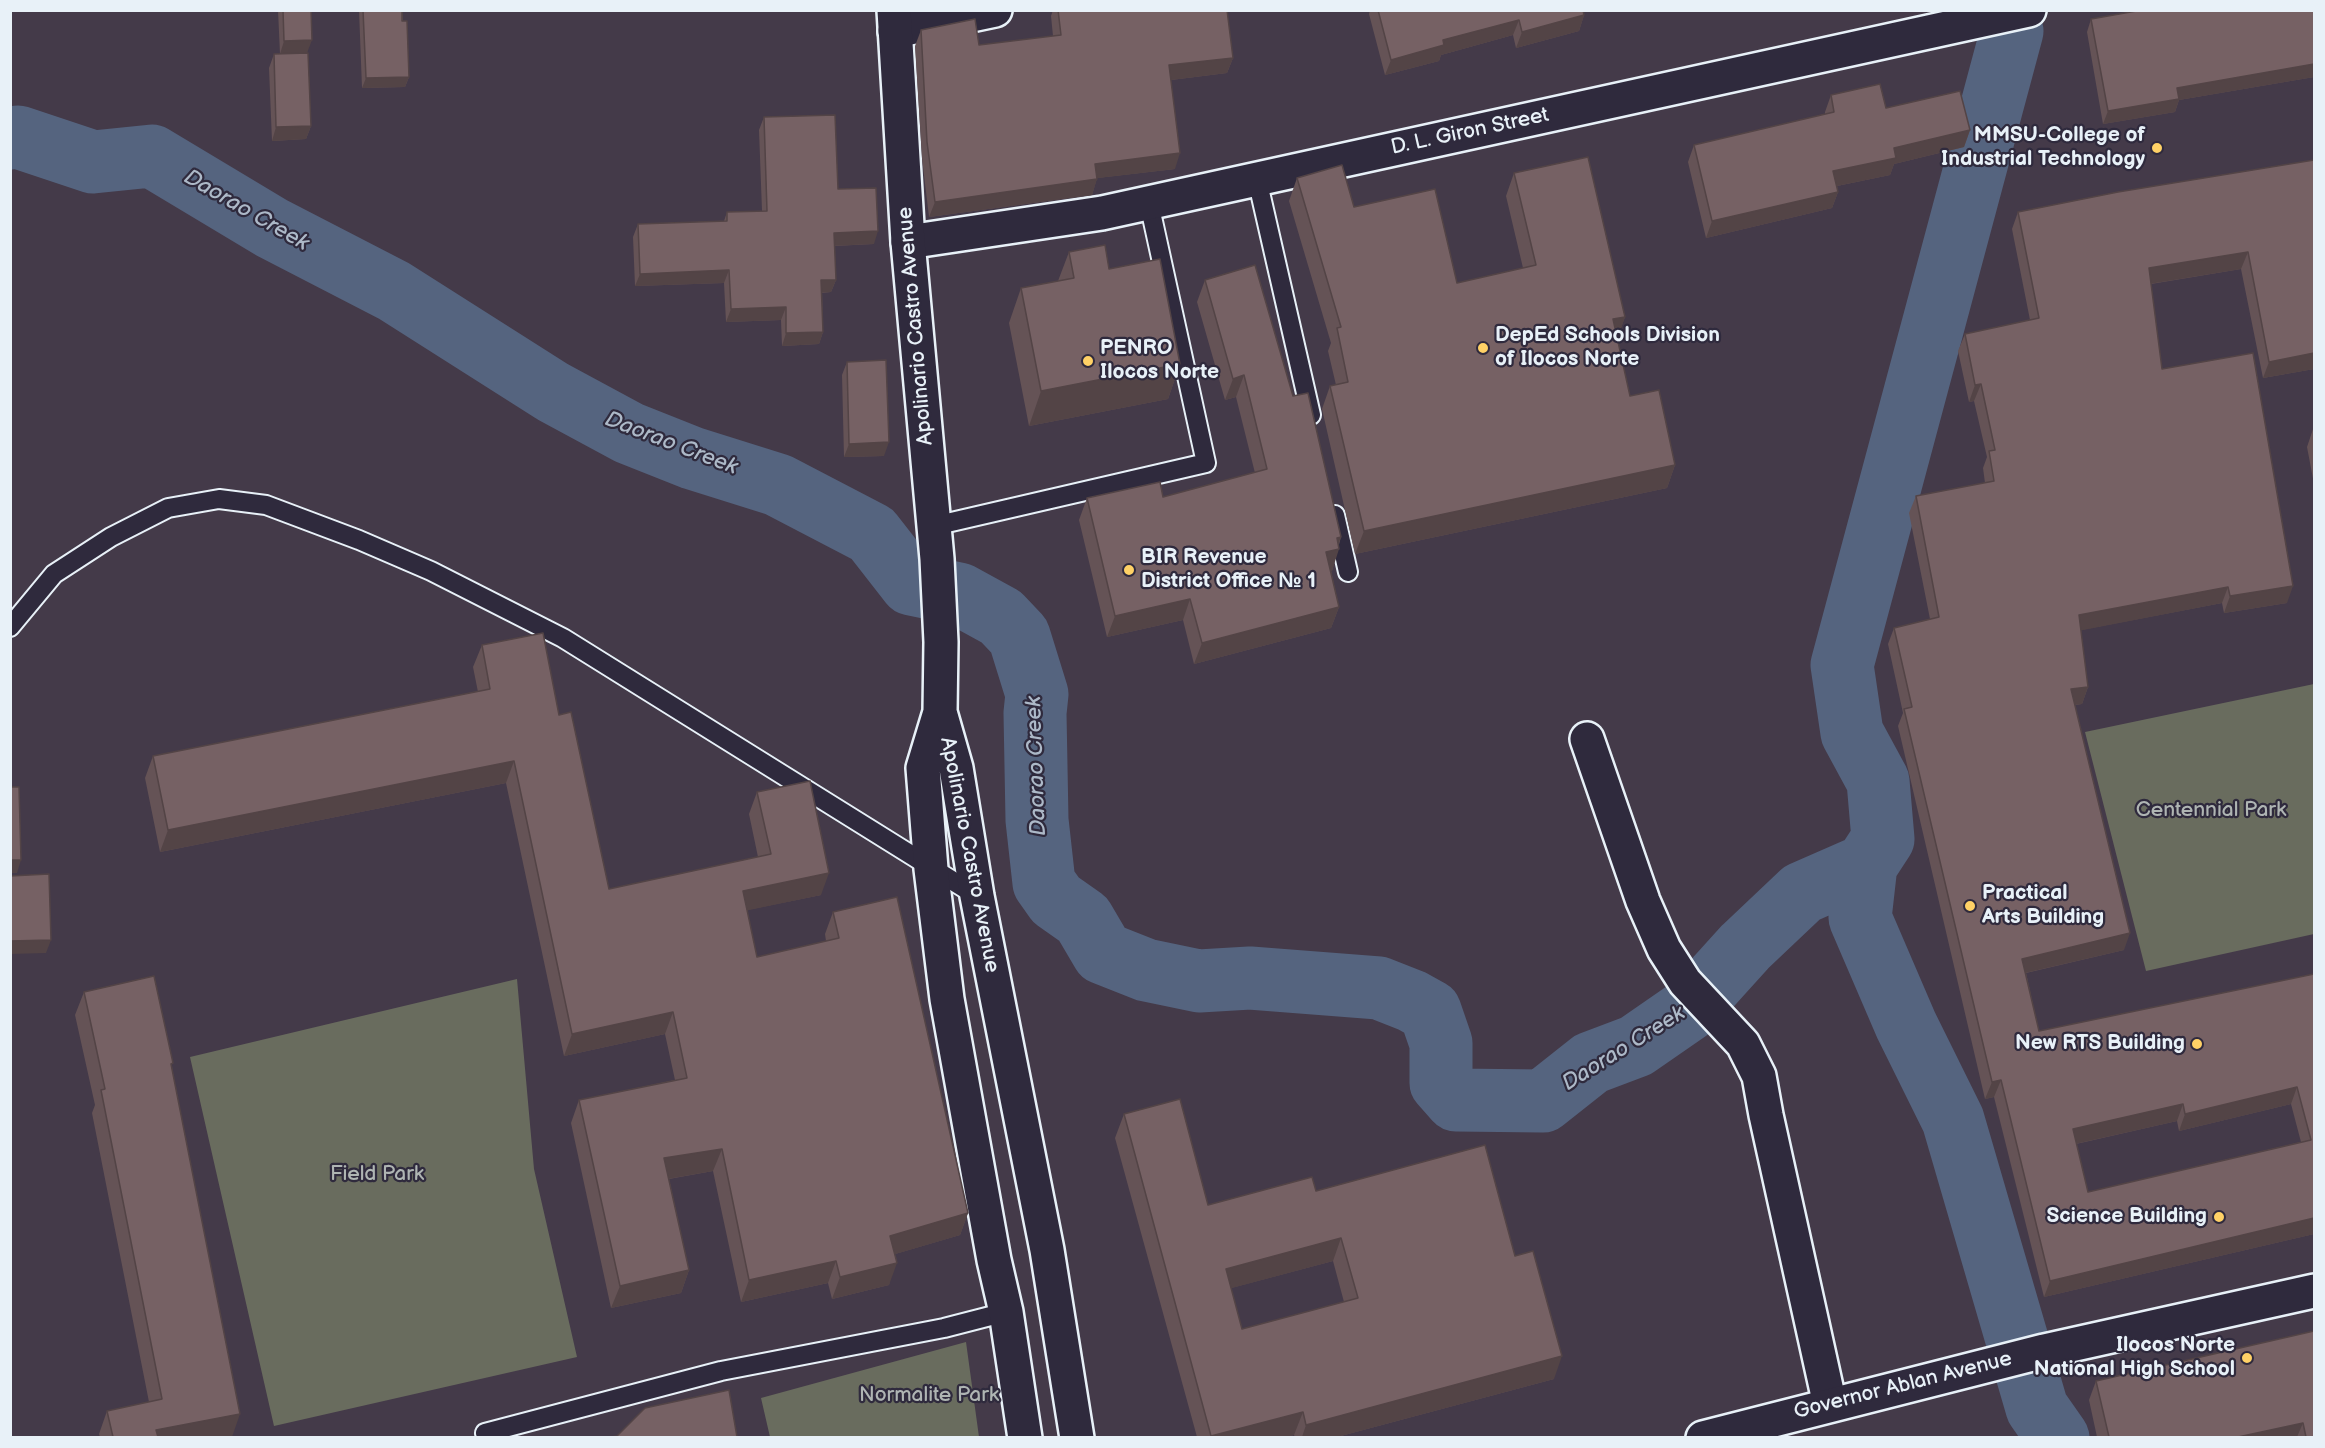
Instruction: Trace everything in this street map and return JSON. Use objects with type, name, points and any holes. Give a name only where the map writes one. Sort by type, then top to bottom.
[{"type":"main road","points":[[894,21],[995,10]]},
{"type":"main road","name":"D. L. Giron Street","points":[[908,242],[1102,213],[1987,14],[2029,10]]},
{"type":"main road","name":"Apolinario Castro Avenue","points":[[894,21],[908,242],[937,559],[941,642],[940,712],[923,768],[931,869],[947,999],[994,1260],[1006,1312],[1025,1437]]},
{"type":"main road","name":"Apolinario Castro Avenue","points":[[940,712],[956,768],[976,896],[1047,1250],[1077,1437]]},
{"type":"main road","points":[[1587,739],[1643,901],[1660,940],[1685,982],[1743,1044],[1759,1076],[1830,1405]]},
{"type":"main road","name":"Governor Ablan Avenue","points":[[1703,1437],[2004,1360],[2314,1291]]},
{"type":"lane","points":[[1257,179],[1316,433]]},
{"type":"lane","points":[[934,526],[1206,463],[1149,203]]},
{"type":"lane","points":[[10,627],[54,574],[111,537],[168,508],[219,499],[266,506],[359,540],[431,571],[563,638],[976,896]]},
{"type":"lane","points":[[1332,503],[1348,572]]},
{"type":"lane","points":[[484,1433],[720,1371],[944,1328],[1006,1312]]},
{"type":"green space","name":"Centennial Park","points":[[2314,684],[2314,934],[2146,971],[2085,732]]},
{"type":"green space","name":"Field Park","points":[[517,979],[534,1169],[577,1357],[274,1426],[190,1057]]},
{"type":"green space","name":"Normalite Park","points":[[966,1342],[979,1437],[770,1437],[761,1398]]},
{"type":"building","points":[[283,10],[311,10],[312,40],[284,41]]},
{"type":"building","points":[[363,10],[402,10],[402,21],[407,21],[409,77],[366,78]]},
{"type":"building","points":[[1058,10],[1227,10],[1233,58],[1169,65],[1180,153],[1095,164],[1097,179],[935,202],[927,142],[921,30],[975,19],[979,45],[1061,35]]},
{"type":"building","points":[[1378,10],[1583,10],[1584,15],[1522,32],[1519,20],[1443,40],[1444,45],[1391,60]]},
{"type":"building","points":[[2142,10],[2314,10],[2314,64],[2177,88],[2179,99],[2108,111],[2091,19]]},
{"type":"building","points":[[308,53],[311,126],[276,127],[274,54]]},
{"type":"building","points":[[1880,84],[1886,108],[1960,91],[1970,130],[1894,148],[1896,158],[1833,171],[1838,192],[1712,221],[1694,145],[1834,112],[1831,95]]},
{"type":"building","points":[[835,115],[838,189],[876,188],[878,231],[834,233],[836,280],[821,280],[823,332],[786,333],[786,307],[731,309],[729,270],[640,274],[638,224],[727,221],[727,212],[767,211],[764,117]]},
{"type":"building","points":[[1588,157],[1625,317],[1613,319],[1630,396],[1659,390],[1675,465],[1364,531],[1330,386],[1348,382],[1337,328],[1341,327],[1297,178],[1342,165],[1354,207],[1435,189],[1457,283],[1536,265],[1514,173]]},
{"type":"building","points":[[2314,160],[2314,353],[2269,362],[2248,252],[2149,268],[2162,369],[2253,353],[2293,586],[2230,596],[2228,587],[2079,615],[2088,687],[2071,689],[2130,933],[2022,959],[2039,1031],[2314,974],[2314,1218],[2050,1281],[2001,1080],[1992,1082],[1904,709],[1912,707],[1894,628],[1939,617],[1916,496],[1994,481],[1989,451],[1995,450],[1981,384],[1975,385],[1965,334],[2039,318],[2018,212],[2118,192]],"holes":[[[2297,1087],[2311,1140],[2088,1192],[2073,1129],[2183,1104],[2185,1114]]]},
{"type":"building","name":"PENRO Ilocos Norte","points":[[1105,245],[1109,269],[1160,259],[1180,364],[1041,391],[1021,288],[1074,278],[1069,252]]},
{"type":"building","points":[[1255,265],[1293,396],[1308,393],[1341,537],[1337,538],[1339,549],[1326,552],[1339,607],[1202,643],[1190,599],[1115,616],[1087,498],[1160,482],[1163,497],[1267,469],[1244,375],[1233,379],[1205,280]]},
{"type":"building","points":[[886,360],[889,442],[849,444],[847,362]]},
{"type":"building","points":[[543,633],[559,715],[571,712],[609,889],[771,854],[757,792],[810,781],[829,873],[743,891],[757,957],[839,938],[833,912],[897,897],[968,1213],[890,1236],[897,1263],[840,1277],[836,1261],[749,1280],[722,1149],[664,1158],[689,1270],[620,1286],[579,1100],[687,1078],[673,1012],[572,1034],[514,761],[168,830],[153,756],[490,689],[482,645]]},
{"type":"building","points":[[10,787],[19,787],[21,860],[10,860]]},
{"type":"building","points":[[49,874],[51,940],[10,941],[10,876]]},
{"type":"building","points":[[154,976],[173,1063],[171,1064],[240,1414],[156,1430],[158,1437],[113,1437],[107,1411],[162,1399],[101,1090],[105,1089],[84,992]]},
{"type":"building","points":[[1180,1099],[1208,1205],[1312,1177],[1316,1191],[1485,1145],[1515,1256],[1533,1251],[1562,1356],[1306,1425],[1303,1412],[1211,1436],[1124,1114]],"holes":[[[1341,1238],[1358,1298],[1242,1329],[1226,1269]]]},
{"type":"building","name":"Ilocos Norte National High School","points":[[2314,1331],[2314,1437],[2306,1437],[2303,1423],[2238,1437],[2109,1437],[2096,1381]]},
{"type":"building","points":[[729,1390],[737,1437],[611,1437],[617,1436],[645,1408]]},
{"type":"waterway","points":[[2012,31],[1842,665],[1852,733],[1878,781],[1883,839],[1866,865],[1860,918],[1906,1025],[1953,1120],[2037,1408],[2058,1438]]},
{"type":"waterway","name":"Daorao Creek","points":[[10,138],[18,137],[93,162],[152,156],[272,228],[394,291],[553,392],[629,433],[692,458],[778,485],[872,534],[911,584],[959,594],[1001,617],[1019,636],[1037,694],[1035,713],[1037,820],[1044,883],[1056,900],[1083,919],[1103,953],[1146,970],[1199,981],[1250,978],[1379,988],[1412,1001],[1430,1011],[1441,1043],[1441,1083],[1456,1100],[1543,1101],[1591,1063],[1636,1046],[1688,1010],[1745,947],[1802,893],[1866,865]]},
{"type":"place","name":"MMSU-College of Industrial Technology","points":[[2157,148]]},
{"type":"place","name":"DepEd Schools Division of Ilocos Norte","points":[[1483,348]]},
{"type":"place","name":"PENRO Ilocos Norte","points":[[1088,361]]},
{"type":"place","name":"BIR Revenue District Office № 1","points":[[1129,570]]},
{"type":"place","name":"Practical Arts Building","points":[[1970,906]]},
{"type":"place","name":"New RTS Building","points":[[2197,1044]]},
{"type":"place","name":"Science Building","points":[[2219,1217]]},
{"type":"place","name":"Ilocos Norte National High School","points":[[2247,1358]]}]
